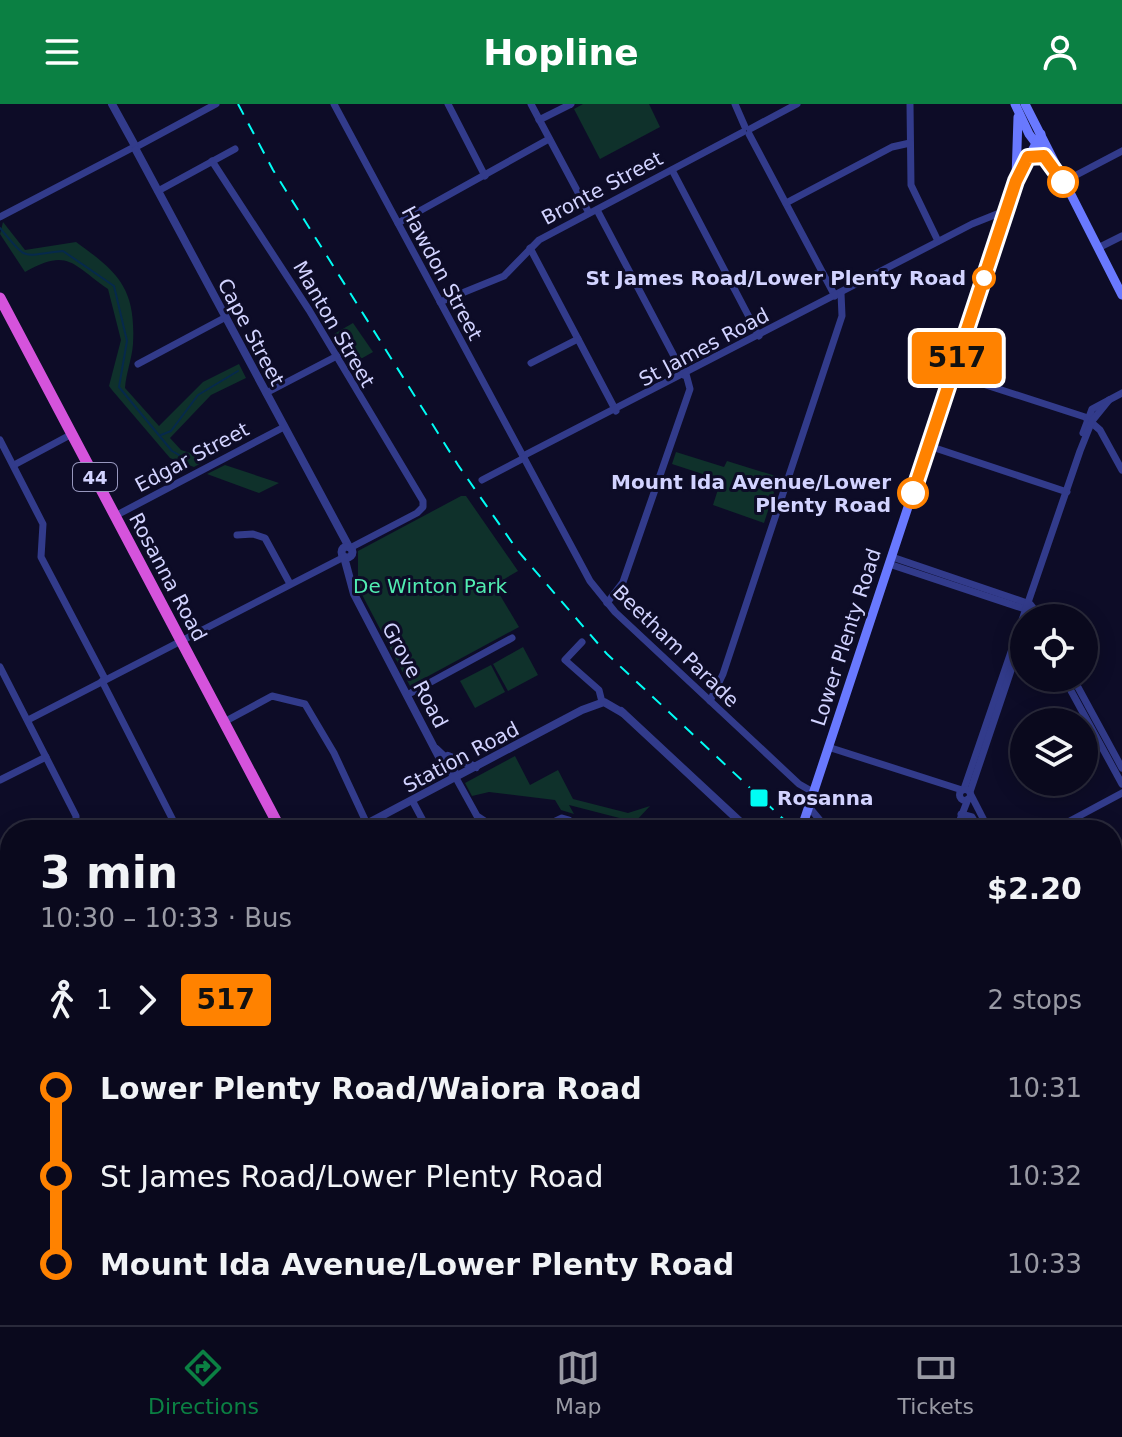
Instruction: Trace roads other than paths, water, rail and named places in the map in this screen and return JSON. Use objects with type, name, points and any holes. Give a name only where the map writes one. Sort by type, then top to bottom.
[{"type":"highway","name":"Rosanna Road","points":[[0,298],[276,820]]},
{"type":"main road","points":[[1019,106],[1122,295]]},
{"type":"main road","name":"Lower Plenty Road","points":[[805,820],[1024,156],[1019,106]]},
{"type":"main road","points":[[1024,156],[1037,135]]},
{"type":"main road","points":[[1037,135],[1046,158]]},
{"type":"main road","points":[[1024,156],[1039,154],[1056,169]]},
{"type":"street","name":"Cape Street","points":[[112,104],[338,529],[347,552]]},
{"type":"street","points":[[0,217],[216,104]]},
{"type":"street","name":"Hawdon Street","points":[[334,104],[524,459]]},
{"type":"street","points":[[448,104],[485,176]]},
{"type":"street","points":[[531,104],[691,387],[627,573],[607,603]]},
{"type":"street","points":[[539,120],[571,104]]},
{"type":"street","points":[[712,703],[842,316],[840,293],[786,203],[735,104]]},
{"type":"street","name":"Bronte Street","points":[[440,302],[504,276],[530,248],[797,104]]},
{"type":"street","points":[[910,104],[912,189],[938,241]]},
{"type":"street","points":[[398,223],[549,139]]},
{"type":"street","points":[[786,203],[892,147],[910,143]]},
{"type":"street","points":[[158,191],[235,149]]},
{"type":"street","points":[[1063,182],[1122,151]]},
{"type":"street","name":"Manton Street","points":[[212,161],[337,356],[424,506],[419,512],[347,552]]},
{"type":"street","points":[[672,170],[759,336]]},
{"type":"street","name":"St James Road","points":[[482,480],[938,241],[1007,210]]},
{"type":"street","points":[[1098,248],[1122,236]]},
{"type":"street","points":[[530,248],[616,411]]},
{"type":"street","points":[[138,364],[226,317]]},
{"type":"street","points":[[531,363],[578,339]]},
{"type":"street","points":[[266,393],[337,356]]},
{"type":"street","points":[[952,374],[1089,419],[1122,470]]},
{"type":"street","points":[[1032,604],[1089,419],[1097,405],[1122,393]]},
{"type":"street","name":"Edgar Street","points":[[115,516],[284,427]]},
{"type":"street","points":[[14,465],[72,434]]},
{"type":"street","points":[[0,440],[43,524],[41,557],[173,820]]},
{"type":"street","points":[[929,446],[1067,492]]},
{"type":"street","name":"Beetham Parade","points":[[524,459],[607,603],[799,784],[813,792]]},
{"type":"street","points":[[237,535],[253,534],[265,538],[289,582]]},
{"type":"street","points":[[28,720],[347,552]]},
{"type":"street","name":"Grove Road","points":[[347,552],[354,594],[407,695],[477,816],[483,820]]},
{"type":"street","points":[[890,561],[1010,606]]},
{"type":"street","points":[[599,593],[615,588],[627,573]]},
{"type":"street","points":[[407,695],[512,638]]},
{"type":"street","points":[[582,642],[565,660],[604,700],[623,713],[738,820]]},
{"type":"street","points":[[959,820],[965,794],[1010,667]]},
{"type":"street","points":[[965,794],[1010,670]]},
{"type":"street","points":[[1,672],[76,820]]},
{"type":"street","points":[[1072,692],[1122,784]]},
{"type":"street","points":[[1081,692],[1122,768]]},
{"type":"street","points":[[224,722],[272,696],[283,696],[305,704],[334,753],[365,820]]},
{"type":"street","name":"Station Road","points":[[375,820],[604,700]]},
{"type":"street","points":[[828,747],[965,794],[982,820]]},
{"type":"street","points":[[439,751],[476,767]]},
{"type":"street","points":[[0,780],[46,757]]},
{"type":"street","points":[[1072,820],[1122,793]]},
{"type":"street","points":[[413,802],[423,820]]},
{"type":"street","points":[[809,807],[820,820]]},
{"type":"street","points":[[961,814],[974,820]]},
{"type":"waterway","points":[[0,228],[21,252],[32,255],[63,251],[114,286],[127,341],[119,387],[172,451],[179,455]]},
{"type":"waterway","points":[[161,435],[171,431],[198,395],[238,371]]},
{"type":"railway","points":[[238,104],[273,170],[458,465],[518,551],[607,654],[784,820]]},
{"type":"place","name":"St James Road/Lower Plenty Road","points":[[984,278]]},
{"type":"place","name":"Mount Ida Avenue/Lower Plenty Road","points":[[913,493]]},
{"type":"place","name":"Rosanna","points":[[759,798]]},
{"type":"park label","name":"De Winton Park","points":[[430,586]]}]
